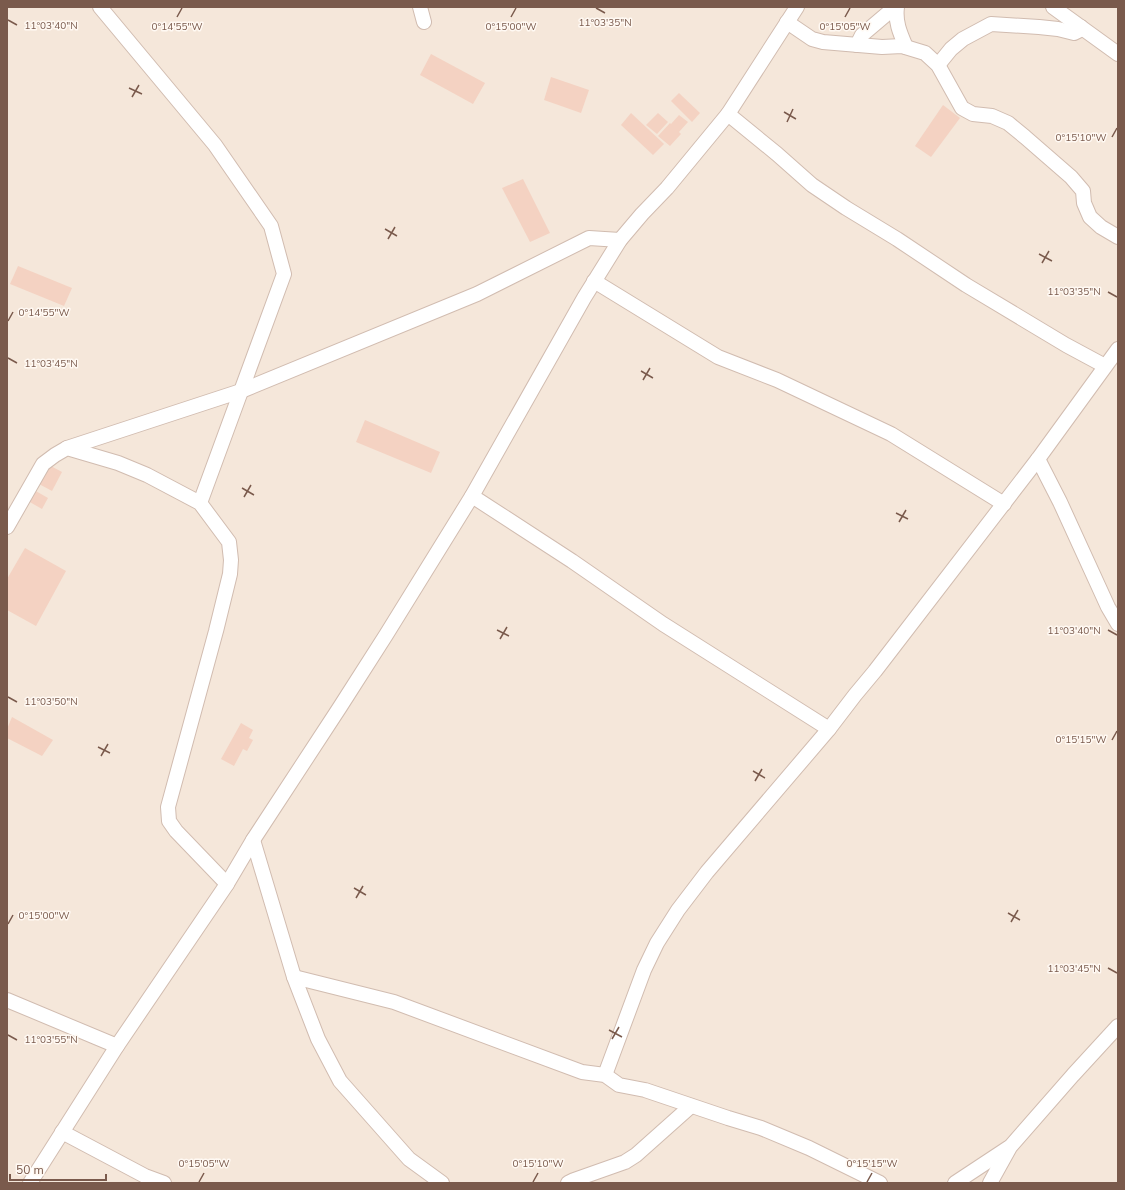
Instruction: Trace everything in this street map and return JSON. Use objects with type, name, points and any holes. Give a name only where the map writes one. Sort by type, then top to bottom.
[{"type":"street","points":[[100,7],[215,145],[270,226],[284,274],[200,503]]},
{"type":"street","points":[[420,7],[424,22]]},
{"type":"street","points":[[30,1183],[117,1046],[227,884],[253,840],[348,694],[472,496],[584,298],[620,240],[667,188],[728,114],[797,7]]},
{"type":"street","points":[[857,46],[862,35],[896,7]]},
{"type":"street","points":[[896,7],[898,29],[906,47]]},
{"type":"street","points":[[1053,7],[1118,54]]},
{"type":"street","points":[[787,22],[812,39],[823,42],[857,46],[902,46],[925,53],[938,65],[962,108],[973,114],[992,116],[1008,123],[1025,137],[1071,177],[1083,191],[1084,203],[1090,217],[1101,227],[1118,237]]},
{"type":"street","points":[[938,65],[950,49],[963,39],[991,24],[1058,29],[1074,33],[1081,27]]},
{"type":"street","points":[[728,114],[817,189],[897,239],[966,285],[1066,345],[1106,366]]},
{"type":"street","points":[[7,527],[43,464],[67,448],[241,391],[477,294],[589,238],[620,240]]},
{"type":"street","points":[[594,281],[718,357],[777,380],[891,434],[1004,504]]},
{"type":"street","points":[[605,1075],[644,970],[657,944],[678,910],[707,872],[829,729],[875,671],[1004,504],[1118,350]]},
{"type":"street","points":[[67,448],[147,475],[200,503],[228,542],[231,560],[230,574],[168,807],[169,821],[176,831],[227,884]]},
{"type":"street","points":[[1038,458],[1060,502],[1108,607],[1118,624]]},
{"type":"street","points":[[472,496],[572,561],[663,624],[829,729]]},
{"type":"street","points":[[253,840],[294,977],[318,1039],[340,1082],[409,1159],[442,1183]]},
{"type":"street","points":[[294,977],[394,1002],[582,1072],[605,1075],[619,1085],[645,1090],[761,1128],[809,1148],[880,1183]]},
{"type":"street","points":[[7,1000],[117,1046]]},
{"type":"street","points":[[990,1183],[1010,1147],[1118,1026]]},
{"type":"street","points":[[568,1183],[625,1162],[636,1155],[691,1106]]},
{"type":"street","points":[[62,1132],[145,1176],[164,1183]]},
{"type":"street","points":[[955,1183],[1010,1147]]},
{"type":"shaded area","points":[[7,7],[1118,7],[1118,1183],[7,1183]]},
{"type":"building","points":[[431,54],[485,83],[473,104],[420,75]]},
{"type":"building","points":[[551,77],[589,90],[581,113],[544,100]]},
{"type":"building","points":[[679,93],[700,113],[692,122],[671,101]]},
{"type":"building","points":[[943,105],[960,118],[931,157],[915,146]]},
{"type":"building","points":[[631,113],[664,144],[653,155],[621,125]]},
{"type":"building","points":[[658,113],[668,122],[657,134],[646,125]]},
{"type":"building","points":[[679,115],[688,122],[679,132],[681,134],[670,146],[658,136]]},
{"type":"building","points":[[523,179],[550,233],[530,242],[502,188]]},
{"type":"building","points":[[18,266],[72,288],[64,306],[10,284]]},
{"type":"building","points":[[365,420],[440,452],[431,473],[356,442]]},
{"type":"building","points":[[49,465],[62,472],[52,491],[39,484]]},
{"type":"building","points":[[34,490],[48,498],[42,509],[28,501]]},
{"type":"building","points":[[25,548],[66,571],[36,626],[7,610],[7,579]]},
{"type":"building","points":[[12,717],[53,740],[42,756],[7,738],[7,729]]},
{"type":"building","points":[[241,723],[253,730],[249,738],[253,740],[247,751],[243,749],[234,766],[221,759]]}]
